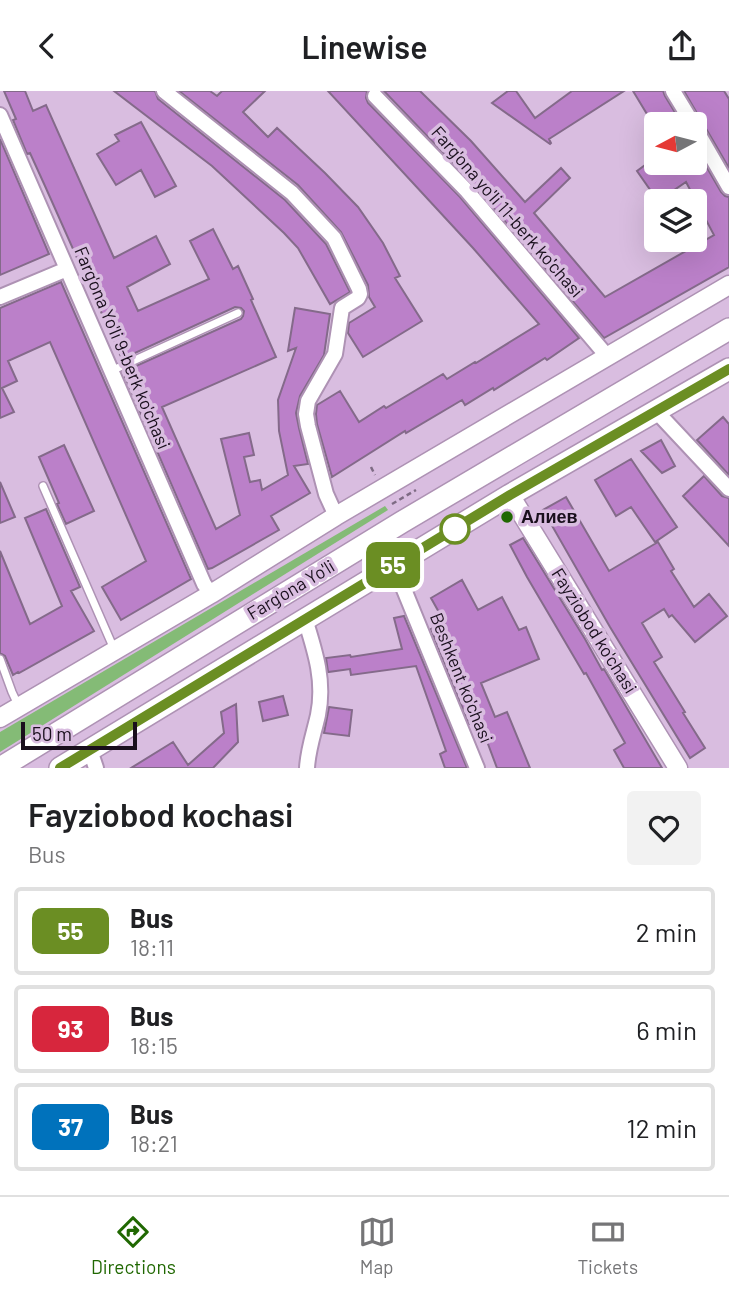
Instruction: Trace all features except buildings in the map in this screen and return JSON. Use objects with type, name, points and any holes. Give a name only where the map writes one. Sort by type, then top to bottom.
[{"type":"main road","name":"Farg'ona Yo'li","points":[[0,768],[402,522],[724,332]]},
{"type":"main road","name":"Farg'ona Yo'li","points":[[60,768],[93,759],[305,619],[510,495],[729,369]]},
{"type":"street","points":[[164,91],[292,193],[334,238],[359,289],[358,298],[342,308],[335,354],[308,401],[306,414],[326,493],[337,516]]},
{"type":"street","points":[[673,91],[686,112]]},
{"type":"street","name":"Farg'ona yo'li 11-berk ko'chasi","points":[[375,96],[467,191],[607,356]]},
{"type":"street","name":"Farg'ona Yo'li 9-berk ko'chasi","points":[[2,123],[204,584],[211,594]]},
{"type":"street","points":[[707,149],[729,187]]},
{"type":"street","points":[[0,297],[67,269]]},
{"type":"street","points":[[0,718],[729,285]]},
{"type":"street","points":[[656,411],[729,489]]},
{"type":"street","name":"Fayziobod ko'chasi","points":[[510,495],[678,768]]},
{"type":"street","name":"Beshkent ko'chasi","points":[[394,565],[477,768]]},
{"type":"street","points":[[305,619],[319,664],[321,689],[307,768]]},
{"type":"lane","points":[[111,371],[238,313]]},
{"type":"lane","points":[[43,486],[115,650]]},
{"type":"lane","points":[[0,659],[19,707]]},
{"type":"path","points":[[370,467],[375,475]]},
{"type":"path","points":[[392,505],[416,490]]},
{"type":"green space","points":[[385,506],[388,510],[0,752],[0,732]]},
{"type":"bus line","name":"55","points":[[60,768],[510,495],[729,369]]},
{"type":"place","name":"Алиев","points":[[507,517]]}]
